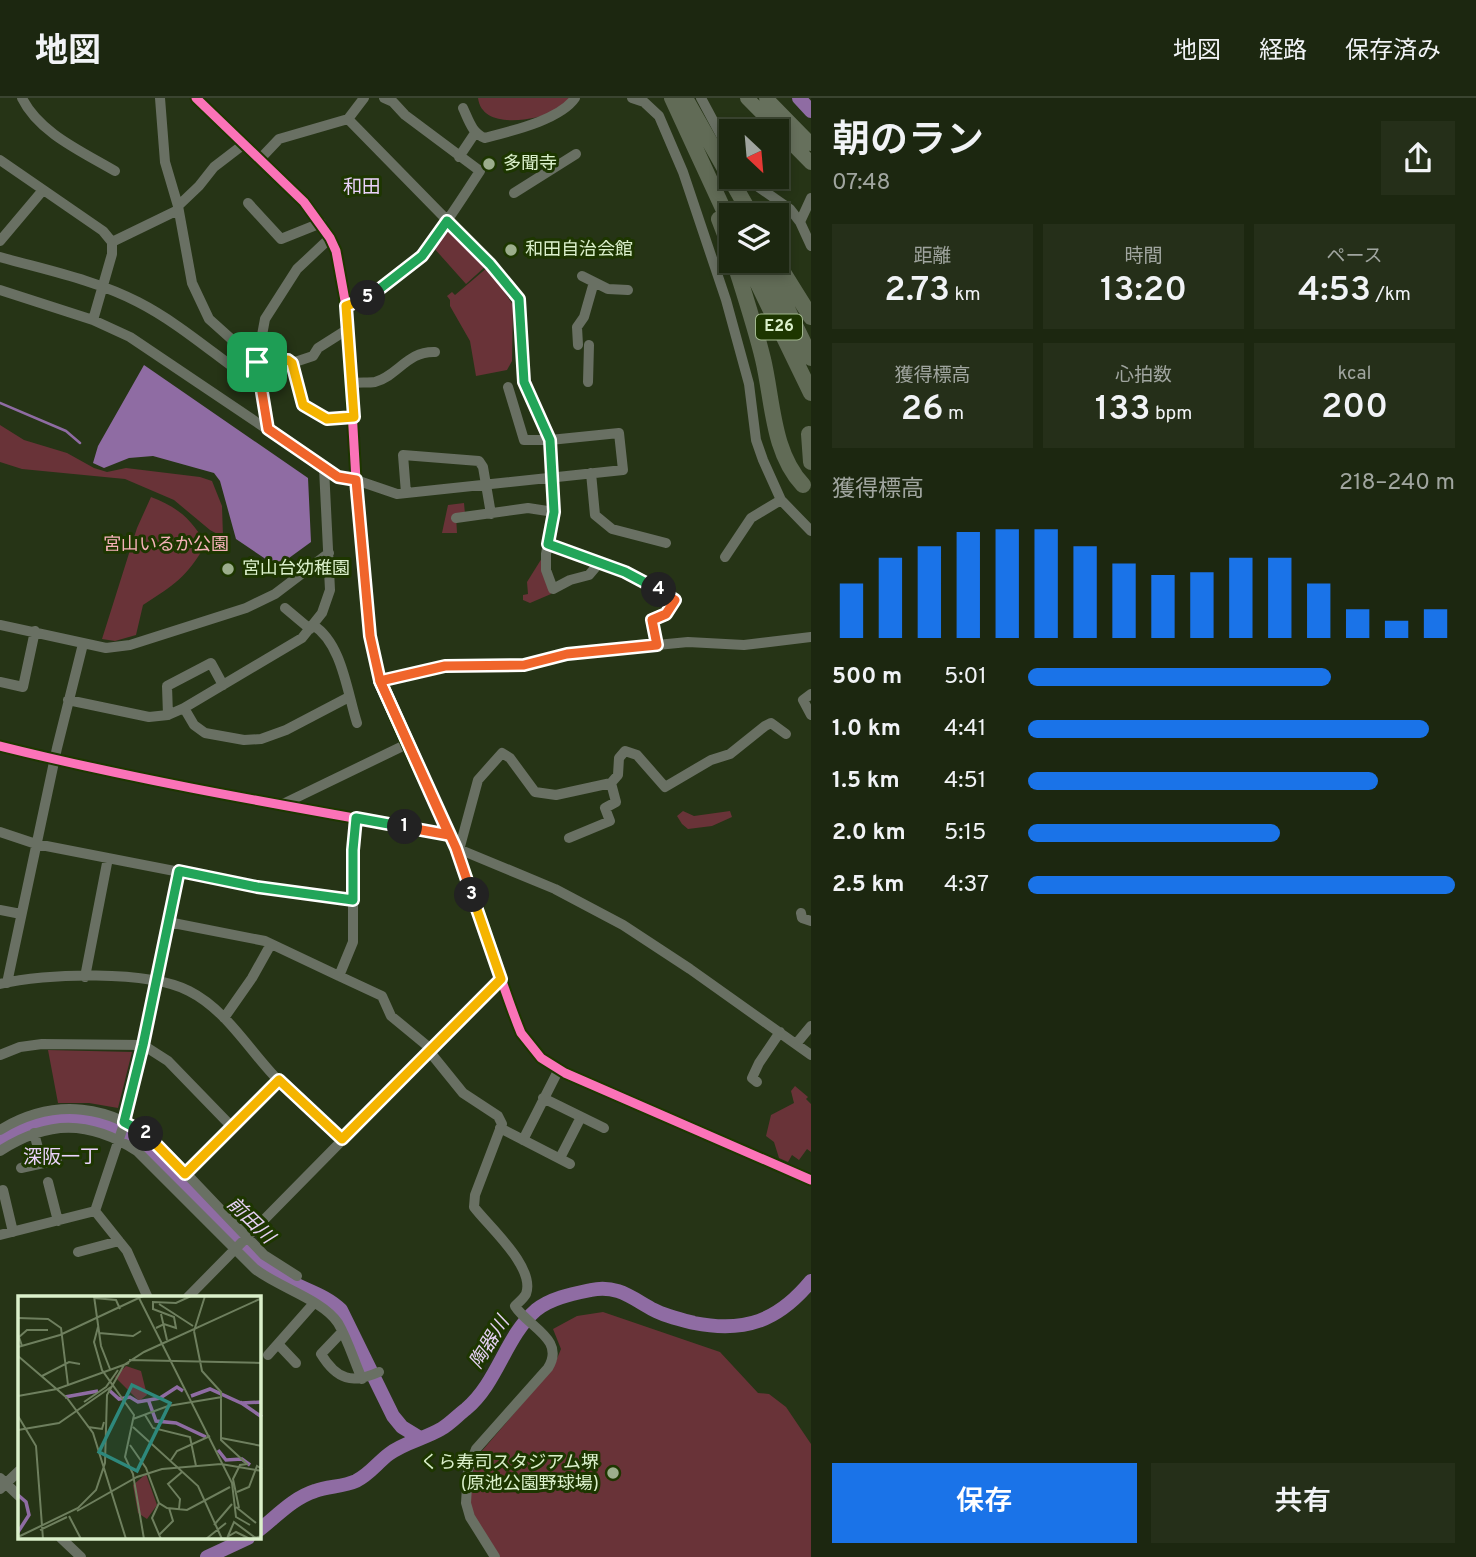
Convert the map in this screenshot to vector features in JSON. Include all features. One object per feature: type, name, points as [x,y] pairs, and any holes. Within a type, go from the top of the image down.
[{"type":"highway","points":[[679,98],[720,203]]},
{"type":"highway","points":[[679,98],[736,203]]},
{"type":"highway","points":[[679,98],[744,203]]},
{"type":"highway","points":[[709,181],[719,219]]},
{"type":"highway","points":[[738,273],[755,329],[779,443],[794,476],[803,485]]},
{"type":"highway","name":"E26","points":[[753,273],[811,393]]},
{"type":"highway","name":"E26","points":[[770,273],[811,358]]},
{"type":"highway","points":[[784,273],[811,317]]},
{"type":"highway","points":[[809,434],[811,463]]},
{"type":"main road","points":[[766,98],[811,144]]},
{"type":"main road","points":[[750,99],[811,163]]},
{"type":"street","points":[[22,98],[30,114],[54,134],[115,172]]},
{"type":"street","points":[[160,98],[165,162],[178,208],[192,283],[209,319],[257,362],[288,360],[292,363],[303,405],[327,419],[354,417]]},
{"type":"street","points":[[196,98],[304,202],[330,238],[340,264],[348,329],[356,480],[370,636],[380,681],[457,849],[521,1033],[541,1058],[559,1069],[811,1180]]},
{"type":"street","points":[[260,159],[279,139],[348,119],[364,98]]},
{"type":"street","points":[[346,306],[368,298],[422,256],[480,171],[405,116],[393,102],[384,98]]},
{"type":"street","points":[[463,108],[475,133],[485,138],[533,124],[563,110],[575,98]]},
{"type":"street","points":[[632,98],[643,102],[659,116],[683,172],[705,229],[733,324],[749,384],[756,440],[781,500],[811,531]]},
{"type":"street","points":[[701,98],[719,132]]},
{"type":"street","points":[[348,119],[490,264],[519,299],[524,382],[550,440],[554,512],[546,570],[553,589],[570,580],[589,575],[600,562]]},
{"type":"street","points":[[459,157],[475,133]]},
{"type":"street","points":[[112,242],[178,208],[214,167],[244,144]]},
{"type":"street","points":[[514,193],[576,154]]},
{"type":"street","points":[[1,163],[103,231],[112,242],[93,320]]},
{"type":"street","points":[[760,189],[778,200],[800,222],[811,246]]},
{"type":"street","points":[[0,241],[43,190]]},
{"type":"street","points":[[800,222],[811,198]]},
{"type":"street","points":[[248,203],[281,239],[320,223]]},
{"type":"street","points":[[268,429],[257,362],[265,319],[297,269],[330,238]]},
{"type":"street","points":[[0,257],[102,287],[136,301],[156,312],[263,388]]},
{"type":"street","points":[[582,276],[608,289],[628,290]]},
{"type":"street","points":[[588,382],[584,345],[578,327],[584,317],[594,282]]},
{"type":"street","points":[[0,290],[93,320],[150,348],[338,477],[356,480],[397,494],[406,494],[623,470],[619,433],[524,440],[508,387]]},
{"type":"street","points":[[292,363],[313,356],[318,348],[348,329]]},
{"type":"street","points":[[352,383],[375,382],[415,355],[424,351],[435,352]]},
{"type":"street","points":[[406,494],[402,455],[479,461],[483,467],[491,514]]},
{"type":"street","points":[[68,700],[149,717],[167,715],[184,708],[302,638],[326,606],[330,590],[324,468]]},
{"type":"street","points":[[591,473],[595,515],[612,529],[666,543]]},
{"type":"street","points":[[725,557],[751,519],[781,500]]},
{"type":"street","points":[[456,518],[528,508],[554,512]]},
{"type":"street","points":[[548,544],[600,562],[649,584],[675,600],[666,614],[652,620],[657,645]]},
{"type":"street","points":[[0,625],[83,644],[114,648],[130,645],[246,608],[275,594],[329,553]]},
{"type":"street","points":[[285,608],[312,627],[323,631],[336,651],[357,723]]},
{"type":"street","points":[[0,682],[23,687],[35,631]]},
{"type":"street","points":[[380,681],[445,666],[524,665],[567,654],[657,645],[688,642],[744,645],[811,637]]},
{"type":"street","points":[[83,644],[54,759],[22,914],[4,984],[46,977],[156,979],[191,991],[224,1018],[279,1080],[342,1139]]},
{"type":"street","points":[[167,715],[167,686],[211,663],[223,685]]},
{"type":"street","points":[[811,694],[803,700],[811,715]]},
{"type":"street","points":[[184,708],[194,725],[205,733],[244,740],[261,739],[286,730],[348,697]]},
{"type":"street","points":[[457,849],[478,779],[502,753],[510,758],[536,792],[556,795],[611,783],[618,775],[619,758],[625,751],[637,755],[665,787],[711,760],[730,754],[771,723],[786,734]]},
{"type":"street","points":[[282,804],[407,744]]},
{"type":"street","points":[[0,746],[54,759],[449,835]]},
{"type":"street","points":[[569,838],[610,821],[605,808],[616,802],[611,783]]},
{"type":"street","points":[[338,976],[353,942],[353,850],[356,818]]},
{"type":"street","points":[[0,832],[36,844],[257,887],[353,900]]},
{"type":"street","points":[[457,849],[555,889],[623,925],[811,1055]]},
{"type":"street","points":[[85,977],[108,858]]},
{"type":"street","points":[[95,1211],[120,1140],[143,1045],[179,871]]},
{"type":"street","points":[[0,910],[22,914]]},
{"type":"street","points":[[801,913],[802,918],[811,921]]},
{"type":"street","points":[[168,922],[271,944],[382,996],[390,1016],[430,1050],[463,1093],[498,1116],[502,1124],[475,1195],[474,1207],[501,1236],[517,1260],[527,1282],[525,1294],[515,1306],[520,1314],[549,1339],[553,1349],[551,1363],[476,1450],[468,1470],[465,1486],[468,1510],[495,1557]]},
{"type":"street","points":[[224,1018],[252,978],[271,944]]},
{"type":"street","points":[[189,1296],[501,979]]},
{"type":"street","points":[[796,1044],[811,1027]]},
{"type":"street","points":[[757,1082],[752,1079],[759,1063],[780,1032]]},
{"type":"street","points":[[0,1055],[42,1044],[143,1045],[168,1061],[232,1127]]},
{"type":"street","points":[[523,1140],[559,1069]]},
{"type":"street","points":[[185,1174],[279,1080]]},
{"type":"street","points":[[543,1098],[604,1128]]},
{"type":"street","points":[[0,1130],[18,1119],[39,1112],[62,1109],[101,1113],[124,1122],[147,1135],[264,1255],[297,1276]]},
{"type":"street","points":[[500,1128],[565,1161],[581,1117]]},
{"type":"street","points":[[0,1151],[34,1133],[53,1129],[78,1127],[120,1140],[137,1151],[255,1269],[278,1285],[314,1303],[337,1322],[362,1379]]},
{"type":"street","points":[[34,1133],[42,1163]]},
{"type":"street","points":[[21,1168],[57,1160]]},
{"type":"street","points":[[48,1182],[58,1221]]},
{"type":"street","points":[[0,1191],[3,1190],[13,1232]]},
{"type":"street","points":[[0,1236],[95,1211]]},
{"type":"street","points":[[95,1211],[127,1251],[147,1296]]},
{"type":"street","points":[[78,1252],[119,1241]]},
{"type":"street","points":[[278,1285],[286,1270]]},
{"type":"street","points":[[268,1355],[314,1303]]},
{"type":"street","points":[[341,1332],[321,1354],[334,1371],[349,1379],[362,1379],[379,1372]]},
{"type":"street","points":[[278,1344],[296,1363]]},
{"type":"street","points":[[18,1472],[2,1484],[18,1495]]},
{"type":"street","points":[[63,1540],[81,1557]]},
{"type":"green space","points":[[478,98],[574,98],[546,115],[510,120],[489,115]]},
{"type":"green space","points":[[450,229],[486,266],[466,284],[433,247],[445,230]]},
{"type":"green space","points":[[488,267],[513,305],[512,361],[507,370],[476,376],[470,341],[447,296],[452,292],[455,295]]},
{"type":"green space","points":[[0,425],[24,440],[67,453],[107,472],[126,468],[200,477],[212,481],[222,506],[223,537],[210,530],[174,500],[125,479],[22,469],[0,462]]},
{"type":"green space","name":"宮山いるか公園","points":[[151,497],[183,515],[206,544],[179,579],[143,605],[136,635],[115,641],[102,639],[137,528]]},
{"type":"green space","points":[[464,503],[465,514],[456,515],[457,533],[442,533],[448,505]]},
{"type":"green space","points":[[542,558],[542,570],[551,594],[530,603],[523,600],[523,595],[528,594],[527,582]]},
{"type":"green space","points":[[683,811],[694,816],[730,811],[732,817],[712,826],[688,829],[677,816]]},
{"type":"green space","points":[[48,1050],[132,1052],[118,1108],[89,1103],[58,1103]]},
{"type":"green space","points":[[795,1086],[808,1097],[806,1099],[811,1104],[811,1152],[807,1149],[799,1160],[792,1155],[788,1162],[779,1158],[774,1142],[766,1136],[771,1115],[794,1103],[791,1091]]},
{"type":"green space","points":[[603,1312],[720,1352],[758,1393],[769,1394],[786,1407],[811,1444],[811,1557],[500,1557],[471,1508],[470,1487],[478,1458],[553,1368],[561,1349],[553,1329],[577,1316]]},
{"type":"shaded area","points":[[144,365],[308,478],[311,542],[278,566],[236,539],[220,481],[214,473],[153,456],[129,458],[104,468],[93,463],[98,446]]},
{"type":"waterway","points":[[799,98],[811,111]]},
{"type":"waterway","points":[[0,403],[66,431],[80,443]]},
{"type":"waterway","name":"前田川","points":[[0,1141],[36,1125],[74,1120],[111,1128],[145,1147],[272,1270],[325,1298],[341,1310],[393,1416],[402,1427],[420,1438]]},
{"type":"waterway","name":"陶器川","points":[[261,1528],[307,1494],[356,1481],[395,1450],[448,1425],[486,1386],[525,1321],[548,1302],[584,1292],[609,1289],[674,1318],[712,1326],[745,1325],[773,1315],[799,1295],[811,1281]]},
{"type":"waterway","name":"陶器川","points":[[207,1557],[244,1540]]},
{"type":"cycle path","points":[[196,98],[304,202],[336,251],[346,306],[356,480],[370,636],[376,664],[406,744],[464,870],[521,1033],[541,1058],[565,1073],[811,1180]]},
{"type":"cycle path","points":[[0,746],[168,783],[449,835]]},
{"type":"place","name":"多聞寺","points":[[489,164]]},
{"type":"place","name":"和田自治会館","points":[[511,250]]},
{"type":"place","name":"宮山台幼稚園","points":[[228,569]]},
{"type":"place","name":"くら寿司スタジアム堺 (原池公園野球場)","points":[[613,1473]]},
{"type":"district","name":"和田","points":[[362,188]]},
{"type":"district","name":"深阪一丁","points":[[61,1158]]},
{"type":"route","points":[[257,362],[268,429],[338,477],[356,480],[374,660],[380,681],[407,744],[449,835],[356,818],[353,900],[257,887],[179,871],[124,1122],[159,1145],[185,1174],[279,1080],[342,1139],[501,979],[456,848],[380,681],[445,666],[524,665],[567,654],[657,645],[652,620],[666,614],[675,600],[625,572],[548,544],[554,512],[550,440],[524,382],[519,299],[490,264],[447,221],[422,256],[408,268],[368,298],[346,306],[354,417],[327,419],[303,405],[295,368],[288,360],[257,362]]}]
